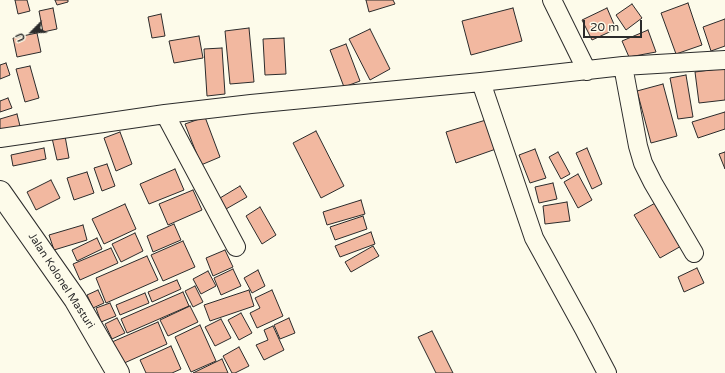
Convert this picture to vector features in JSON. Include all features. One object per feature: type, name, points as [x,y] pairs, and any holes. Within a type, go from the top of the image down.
[{"type":"main road","name":"Jalan Kolonel Masturi","points":[[0,192],[75,299],[118,373]]},
{"type":"street","points":[[552,0],[587,70]]},
{"type":"street","points":[[0,138],[165,114],[251,104],[481,82],[623,66],[725,60]]},
{"type":"street","points":[[623,66],[638,146],[643,163],[694,253]]},
{"type":"street","points":[[481,82],[534,238],[607,373]]},
{"type":"street","points":[[165,114],[236,247]]},
{"type":"building","points":[[15,0],[27,0],[30,11],[18,14]]},
{"type":"building","points":[[55,0],[68,0],[68,2],[57,5]]},
{"type":"building","points":[[366,0],[393,0],[395,4],[369,12]]},
{"type":"building","points":[[688,3],[702,45],[676,54],[661,13]]},
{"type":"building","points":[[632,4],[642,18],[626,30],[616,15]]},
{"type":"building","points":[[53,8],[57,29],[43,32],[39,11]]},
{"type":"building","points":[[513,8],[522,41],[471,55],[462,21]]},
{"type":"building","points":[[607,8],[616,29],[592,40],[582,20]]},
{"type":"building","points":[[161,14],[165,36],[152,38],[148,17]]},
{"type":"building","points":[[725,19],[725,46],[711,51],[703,27]]},
{"type":"building","points":[[249,28],[254,82],[230,84],[225,31]]},
{"type":"building","points":[[370,29],[390,69],[370,80],[349,39]]},
{"type":"building","points":[[648,30],[656,52],[629,57],[622,41]]},
{"type":"building","points":[[37,33],[41,52],[17,57],[13,38]]},
{"type":"building","points":[[199,36],[203,58],[174,63],[169,41]]},
{"type":"building","points":[[284,38],[286,74],[265,75],[263,39]]},
{"type":"building","points":[[346,44],[360,81],[344,87],[330,50]]},
{"type":"building","points":[[222,48],[225,94],[207,96],[204,49]]},
{"type":"building","points":[[6,63],[10,75],[0,79],[0,65]]},
{"type":"building","points":[[30,66],[39,98],[25,102],[16,69]]},
{"type":"building","points":[[725,68],[725,100],[699,103],[695,72]]},
{"type":"building","points":[[686,75],[693,117],[678,119],[670,78]]},
{"type":"building","points":[[663,84],[677,136],[651,143],[637,91]]},
{"type":"building","points":[[8,98],[12,108],[0,112],[0,101]]},
{"type":"building","points":[[725,112],[725,129],[698,138],[692,122]]},
{"type":"building","points":[[17,114],[21,130],[0,135],[0,119]]},
{"type":"building","points":[[205,117],[220,157],[201,165],[185,124]]},
{"type":"building","points":[[486,120],[496,149],[456,163],[446,132]]},
{"type":"building","points":[[316,131],[344,186],[321,198],[293,143]]},
{"type":"building","points":[[120,132],[132,164],[116,171],[104,138]]},
{"type":"building","points":[[65,136],[69,158],[57,160],[52,138]]},
{"type":"building","points":[[44,148],[46,159],[13,166],[11,155]]},
{"type":"building","points":[[587,148],[602,184],[592,189],[576,153]]},
{"type":"building","points":[[535,149],[546,178],[530,183],[519,155]]},
{"type":"building","points":[[558,152],[570,174],[561,179],[549,157]]},
{"type":"building","points":[[725,152],[725,169],[719,154]]},
{"type":"building","points":[[107,164],[115,186],[102,191],[94,168]]},
{"type":"building","points":[[175,169],[184,190],[149,204],[140,184]]},
{"type":"building","points":[[87,172],[94,193],[74,200],[67,178]]},
{"type":"building","points":[[578,174],[592,200],[578,208],[564,182]]},
{"type":"building","points":[[51,180],[60,198],[36,210],[27,192]]},
{"type":"building","points":[[553,183],[557,199],[539,203],[535,187]]},
{"type":"building","points":[[240,186],[247,197],[226,209],[220,198]]},
{"type":"building","points":[[193,190],[202,210],[168,225],[159,204]]},
{"type":"building","points":[[361,200],[365,214],[327,225],[323,212]]},
{"type":"building","points":[[567,202],[570,221],[545,224],[543,206]]},
{"type":"building","points":[[657,202],[683,245],[660,258],[634,215]]},
{"type":"building","points":[[125,204],[136,229],[104,244],[92,219]]},
{"type":"building","points":[[260,207],[276,235],[262,244],[246,216]]},
{"type":"building","points":[[363,216],[367,229],[335,240],[330,227]]},
{"type":"building","points":[[174,224],[181,240],[153,252],[147,236]]},
{"type":"building","points":[[83,225],[87,240],[54,250],[49,235]]},
{"type":"building","points":[[371,232],[375,244],[340,257],[335,246]]},
{"type":"building","points":[[135,233],[143,251],[121,262],[112,244]]},
{"type":"building","points":[[97,238],[102,249],[77,261],[72,250]]},
{"type":"building","points":[[183,241],[195,267],[163,281],[151,255]]},
{"type":"building","points":[[373,246],[379,256],[351,272],[345,262]]},
{"type":"building","points":[[111,248],[118,263],[80,280],[73,264]]},
{"type":"building","points":[[225,250],[233,267],[213,276],[206,258]]},
{"type":"building","points":[[147,256],[158,280],[106,303],[96,278]]},
{"type":"building","points":[[697,268],[704,283],[684,292],[678,277]]},
{"type":"building","points":[[233,269],[241,286],[221,295],[214,278]]},
{"type":"building","points":[[258,270],[265,286],[252,293],[244,278]]},
{"type":"building","points":[[208,271],[216,286],[201,294],[193,279]]},
{"type":"building","points":[[177,280],[181,289],[152,302],[148,292]]},
{"type":"building","points":[[195,286],[203,302],[193,307],[185,291]]},
{"type":"building","points":[[98,290],[104,303],[93,308],[87,295]]},
{"type":"building","points":[[249,290],[254,306],[210,321],[204,305]]},
{"type":"building","points":[[272,290],[283,316],[257,328],[250,313],[260,308],[255,298]]},
{"type":"building","points":[[183,292],[189,306],[127,333],[121,319]]},
{"type":"building","points":[[145,293],[149,303],[120,315],[116,305]]},
{"type":"building","points":[[110,303],[116,316],[101,322],[96,308]]},
{"type":"building","points":[[190,306],[198,322],[168,336],[160,320]]},
{"type":"building","points":[[241,313],[252,333],[239,340],[228,320]]},
{"type":"building","points":[[117,318],[125,333],[112,339],[105,324]]},
{"type":"building","points":[[289,318],[295,333],[280,339],[274,325]]},
{"type":"building","points":[[221,319],[231,338],[215,346],[205,327]]},
{"type":"building","points":[[158,322],[167,344],[122,364],[112,342]]},
{"type":"building","points":[[200,325],[216,361],[191,372],[175,337]]},
{"type":"building","points":[[273,326],[284,350],[264,360],[256,345],[268,340],[264,330]]},
{"type":"building","points":[[432,331],[453,373],[436,373],[418,337]]},
{"type":"building","points":[[171,346],[181,369],[172,373],[146,373],[140,360]]},
{"type":"building","points":[[239,347],[249,366],[232,373],[223,356]]},
{"type":"building","points":[[222,359],[228,373],[193,373]]}]
